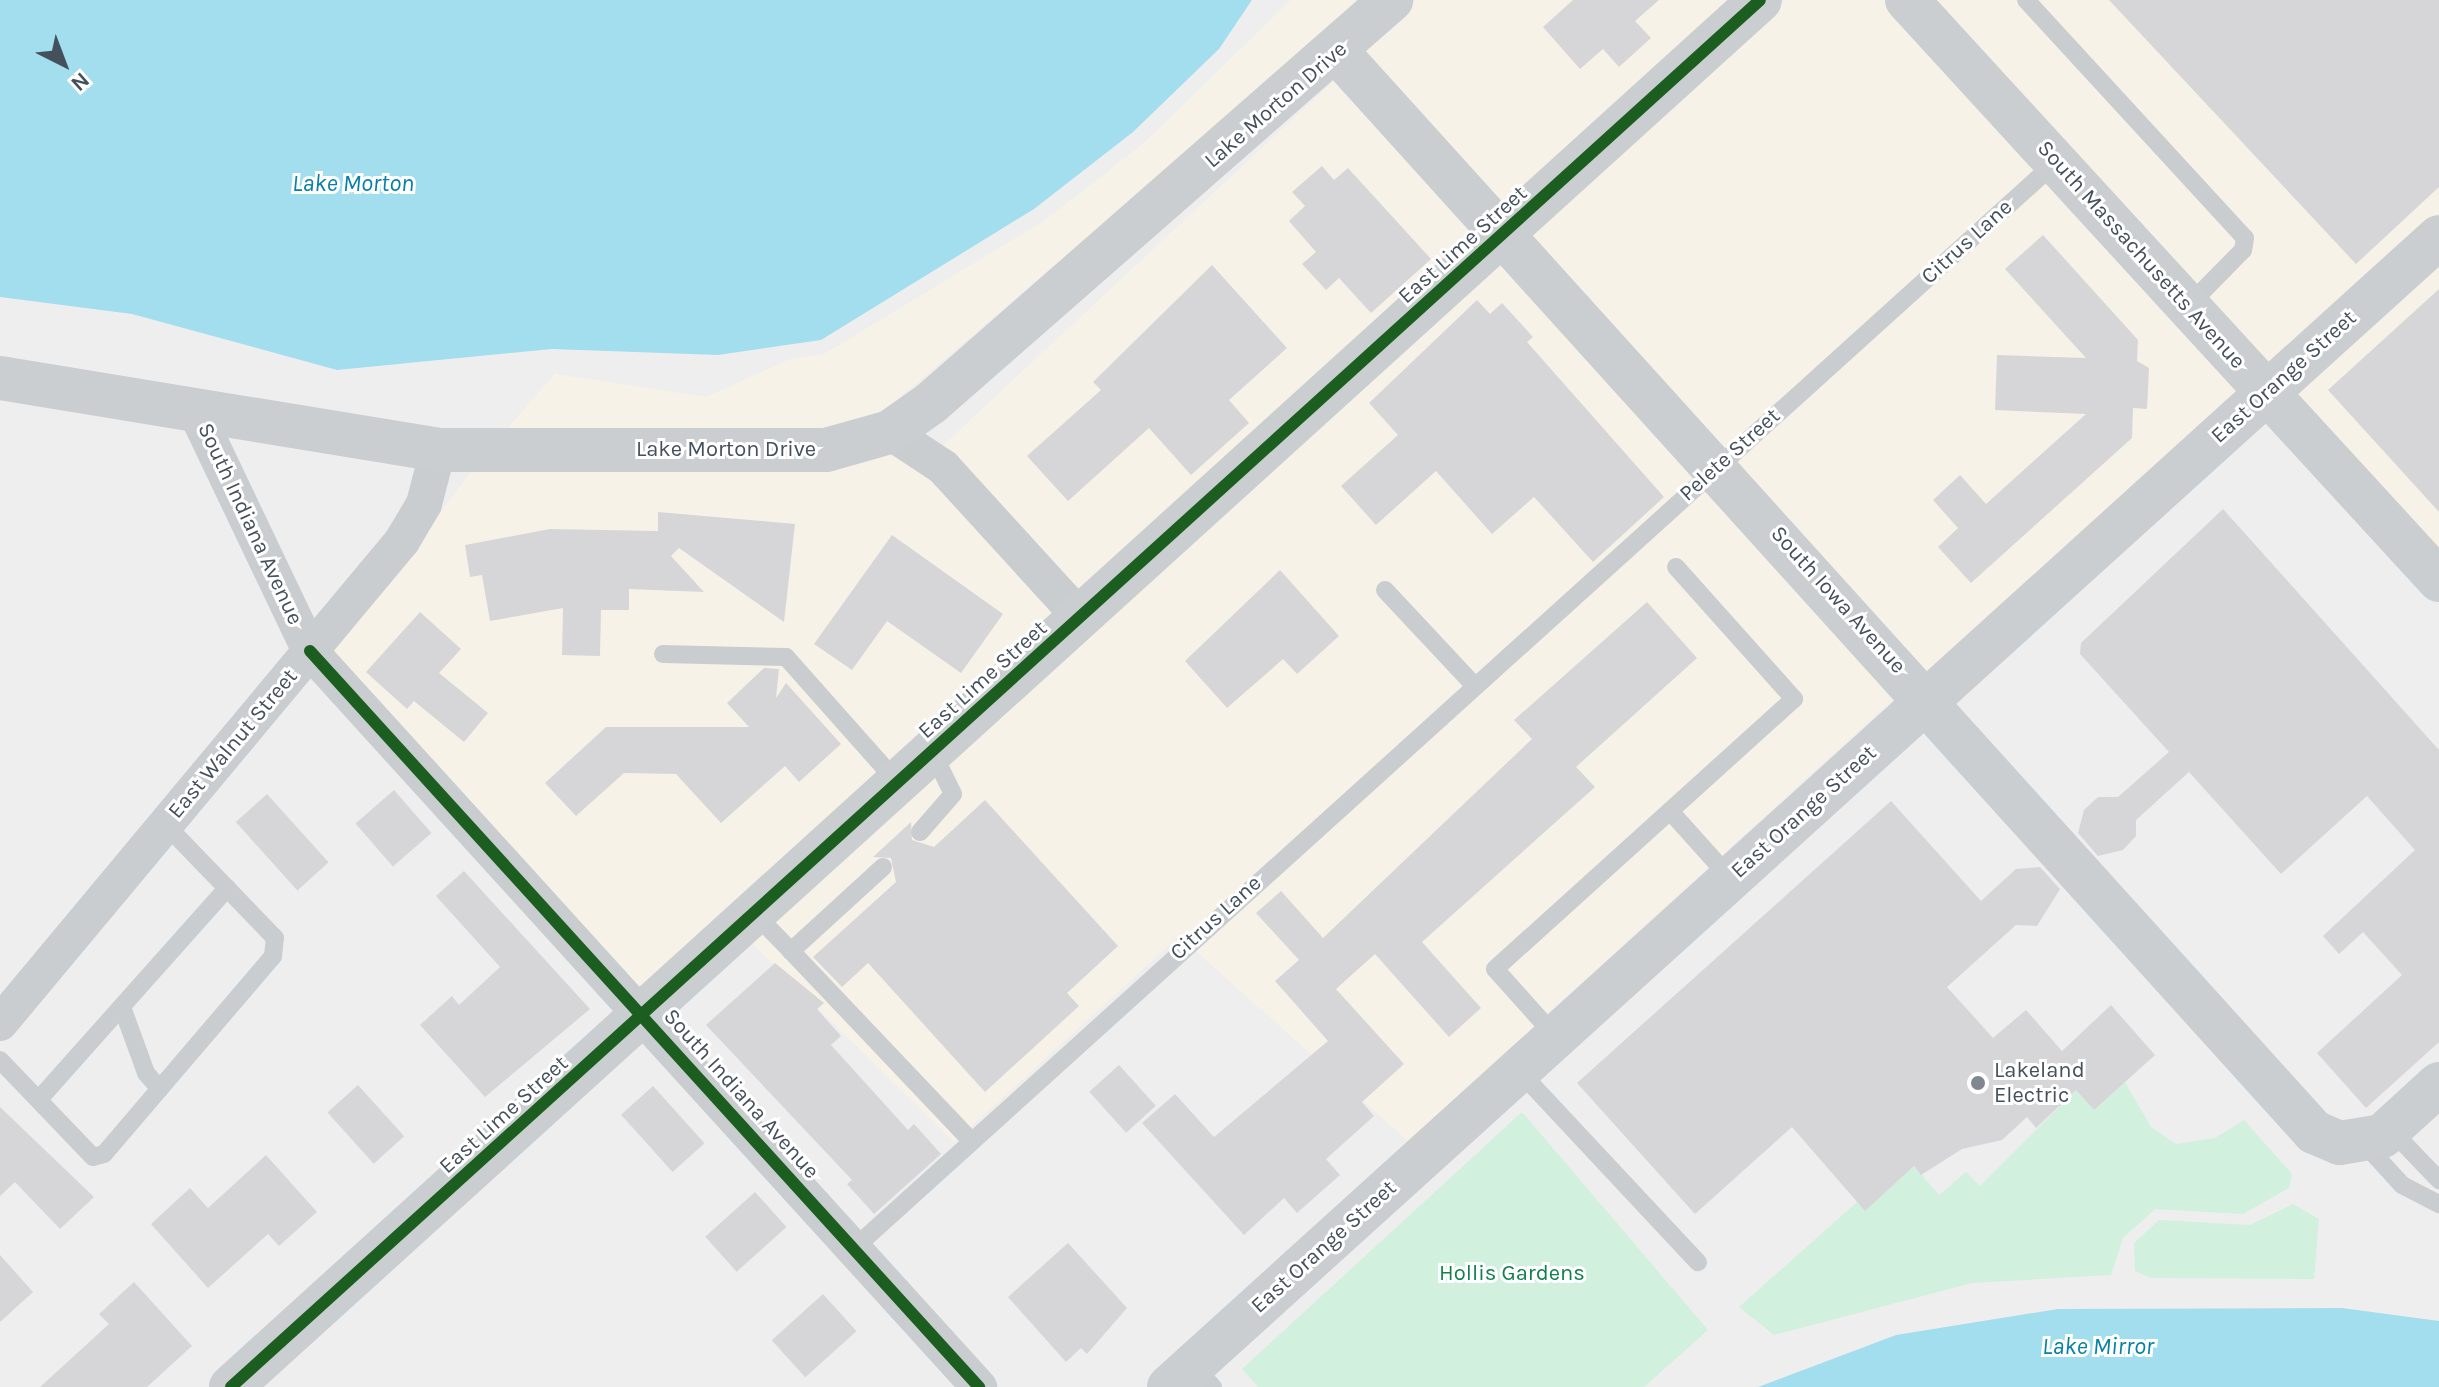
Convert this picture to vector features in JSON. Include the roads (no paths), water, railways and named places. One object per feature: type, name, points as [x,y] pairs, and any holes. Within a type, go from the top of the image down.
[{"type":"street","name":"Lake Morton Drive","points":[[0,378],[438,450],[826,450],[890,432],[1338,53],[1391,0]]},
{"type":"street","name":"East Lime Street","points":[[231,1387],[756,915],[1760,0]]},
{"type":"street","name":"South Massachusetts Avenue","points":[[1907,0],[2439,580]]},
{"type":"street","name":"South Iowa Avenue","points":[[1338,53],[1718,466],[2314,1132],[2363,1137]]},
{"type":"street","name":"East Orange Street","points":[[1191,1380],[1556,1037],[2439,237]]},
{"type":"street","name":"South Indiana Avenue","points":[[195,410],[310,651],[979,1387]]},
{"type":"street","points":[[890,432],[943,467],[1081,618]]},
{"type":"street","name":"East Walnut Street","points":[[0,1023],[402,541],[424,504],[438,450]]},
{"type":"street","points":[[2363,1137],[2439,1084]]},
{"type":"lane","points":[[2026,0],[2245,238],[2243,250],[2188,306]]},
{"type":"lane","name":"Citrus Lane","points":[[1877,322],[2056,162]]},
{"type":"lane","name":"Pelete Street","points":[[1582,588],[1877,322]]},
{"type":"lane","points":[[1556,1037],[1495,969],[1794,699],[1676,567]]},
{"type":"lane","name":"Citrus Lane","points":[[852,1250],[1582,588]]},
{"type":"lane","points":[[1385,590],[1474,685]]},
{"type":"lane","points":[[663,654],[786,657],[899,785]]},
{"type":"lane","points":[[920,832],[953,794],[933,753]]},
{"type":"lane","points":[[1670,811],[1731,879]]},
{"type":"lane","points":[[0,1060],[41,1097],[93,1157],[104,1154],[273,956],[275,938],[166,825]]},
{"type":"lane","points":[[791,951],[883,867]]},
{"type":"lane","points":[[41,1097],[227,888]]},
{"type":"lane","points":[[756,915],[971,1141]]},
{"type":"lane","points":[[122,1007],[146,1073],[160,1089]]},
{"type":"lane","points":[[1519,1071],[1698,1262]]},
{"type":"lane","points":[[2363,1137],[2439,1180]]},
{"type":"lane","points":[[2363,1137],[2402,1185],[2439,1204]]},
{"type":"water","name":"Lake Morton","points":[[0,0],[1252,0],[1219,49],[1133,132],[1034,209],[821,340],[718,355],[552,349],[337,370],[132,314],[0,297]]},
{"type":"water","name":"Lake Mirror","points":[[2342,1308],[2439,1321],[2439,1387],[1758,1387],[1896,1335],[2058,1309]]},
{"type":"place","name":"Lakeland Electric","points":[[1978,1083]]},
{"type":"park label","name":"Hollis Gardens","points":[[1512,1274]]}]
